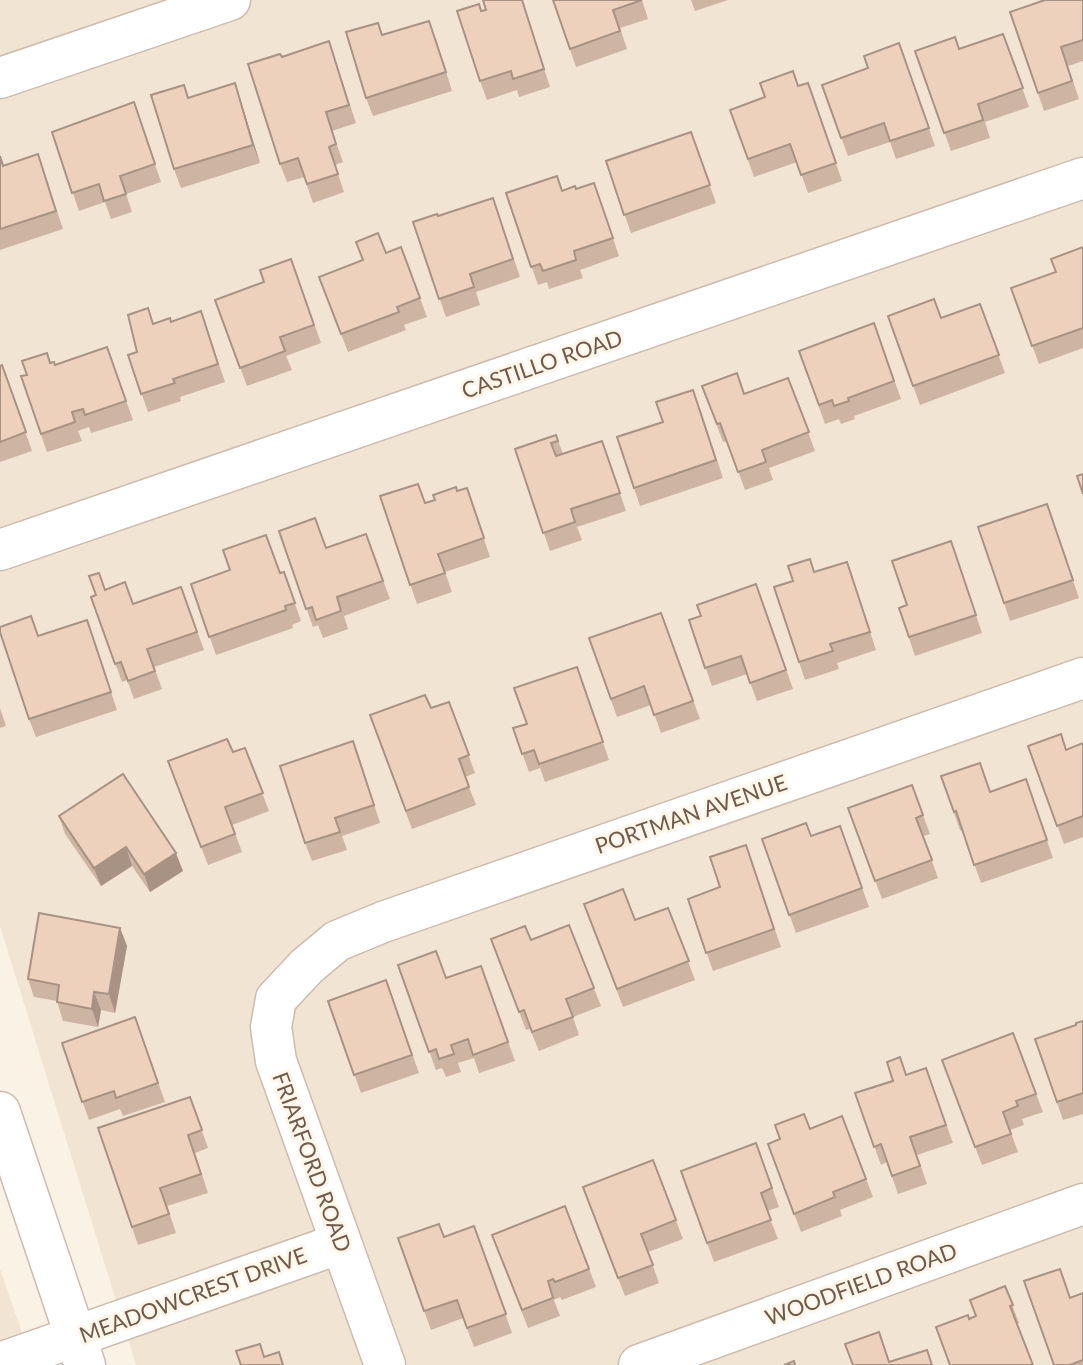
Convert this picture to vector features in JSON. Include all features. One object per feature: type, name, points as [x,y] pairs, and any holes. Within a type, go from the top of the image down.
[{"type":"street","points":[[0,78],[230,0]]},
{"type":"street","name":"CASTILLO ROAD","points":[[0,550],[1083,178]]},
{"type":"street","name":"PORTMAN AVENUE","points":[[307,966],[337,941],[383,922],[1083,678]]},
{"type":"street","name":"FRIARFORD ROAD","points":[[307,966],[276,999],[271,1027],[276,1061],[385,1365]]},
{"type":"street","points":[[0,1112],[81,1351]]},
{"type":"street","name":"WOODFIELD ROAD","points":[[639,1365],[1083,1204]]},
{"type":"street","name":"MEADOWCREST DRIVE","points":[[0,1363],[81,1351],[341,1243]]},
{"type":"shaded area","points":[[0,0],[1083,0],[1083,1365],[136,1365],[0,926]]},
{"type":"shaded area","points":[[0,1269],[33,1365],[0,1365]]},
{"type":"building","points":[[483,0],[522,0],[544,69],[513,79],[511,71],[480,81],[457,11],[479,4],[481,11],[486,10]]},
{"type":"building","points":[[553,0],[642,0],[613,10],[620,31],[570,49]]},
{"type":"building","points":[[1045,0],[1083,0],[1083,40],[1061,47],[1072,81],[1038,93],[1010,12]]},
{"type":"building","points":[[429,21],[446,72],[366,98],[346,32],[378,23],[382,35]]},
{"type":"building","points":[[1003,34],[1023,88],[978,104],[983,120],[944,133],[915,51],[955,37],[959,49]]},
{"type":"building","points":[[329,41],[349,105],[326,112],[336,144],[329,147],[338,174],[307,184],[298,158],[280,164],[248,64],[280,54],[282,57]]},
{"type":"building","points":[[899,43],[929,128],[890,141],[884,123],[841,138],[822,85],[868,68],[864,56]]},
{"type":"building","points":[[793,71],[798,86],[808,83],[836,163],[801,175],[790,144],[748,159],[730,110],[765,97],[760,83]]},
{"type":"building","points":[[235,83],[253,145],[174,169],[151,95],[184,85],[188,98]]},
{"type":"building","points":[[134,102],[155,164],[120,176],[126,194],[104,201],[99,184],[72,193],[52,132]]},
{"type":"building","points":[[691,132],[710,185],[624,215],[606,161]]},
{"type":"building","points":[[38,154],[56,211],[0,229],[0,156],[3,166]]},
{"type":"building","points":[[557,176],[562,191],[594,183],[613,238],[574,251],[576,260],[543,271],[540,264],[531,267],[506,193]]},
{"type":"building","points":[[493,198],[513,259],[470,274],[474,287],[439,299],[413,222]]},
{"type":"building","points":[[378,233],[386,253],[401,247],[420,298],[397,307],[399,312],[341,334],[319,277],[363,260],[356,242]]},
{"type":"building","points":[[1083,247],[1083,328],[1032,346],[1011,288],[1056,272],[1051,259]]},
{"type":"building","points":[[291,259],[314,325],[280,337],[285,351],[240,368],[215,300],[264,282],[260,270]]},
{"type":"building","points":[[934,299],[941,318],[980,304],[999,355],[913,386],[888,316]]},
{"type":"building","points":[[148,308],[153,324],[170,318],[171,322],[201,311],[218,364],[141,394],[128,355],[137,352],[128,315]]},
{"type":"building","points":[[874,323],[894,381],[834,406],[832,400],[819,405],[799,351]]},
{"type":"building","points":[[107,347],[126,401],[85,415],[83,409],[72,412],[75,422],[41,434],[21,376],[27,375],[22,361],[47,353],[50,363],[54,362],[55,365]]},
{"type":"building","points":[[0,366],[26,432],[0,442]]},
{"type":"building","points":[[737,373],[744,394],[788,378],[809,432],[762,450],[766,462],[738,472],[702,386]]},
{"type":"building","points":[[693,390],[716,460],[634,488],[617,437],[663,422],[656,402]]},
{"type":"building","points":[[556,435],[558,441],[551,443],[556,456],[602,441],[620,493],[571,509],[575,522],[543,533],[515,449]]},
{"type":"building","points":[[1083,474],[1083,494],[1077,476]]},
{"type":"building","points":[[418,484],[425,503],[435,500],[433,495],[456,487],[457,491],[467,488],[484,538],[438,554],[445,573],[410,585],[380,496]]},
{"type":"building","points":[[1047,504],[1073,580],[1004,603],[978,527]]},
{"type":"building","points":[[315,518],[326,548],[366,534],[383,581],[337,597],[341,611],[316,620],[312,607],[306,609],[279,531]]},
{"type":"building","points":[[266,535],[295,603],[285,606],[286,610],[209,637],[191,584],[230,570],[223,550]]},
{"type":"building","points":[[951,541],[976,615],[909,637],[899,608],[907,605],[892,561]]},
{"type":"building","points":[[810,559],[814,572],[847,562],[870,632],[830,644],[833,651],[799,662],[774,587],[793,581],[788,566]]},
{"type":"building","points":[[99,573],[105,590],[125,582],[133,604],[181,587],[197,632],[147,649],[155,671],[128,681],[121,662],[115,664],[91,597],[96,595],[89,576]]},
{"type":"building","points":[[756,584],[786,670],[750,683],[741,656],[705,668],[689,620],[701,616],[697,605]]},
{"type":"building","points":[[661,613],[693,701],[654,715],[644,686],[611,699],[589,638]]},
{"type":"building","points":[[31,616],[38,636],[87,620],[111,692],[29,719],[0,627]]},
{"type":"building","points":[[577,667],[603,742],[539,764],[534,750],[522,754],[513,728],[527,724],[514,688]]},
{"type":"building","points":[[425,695],[431,708],[449,702],[469,755],[459,759],[469,787],[406,811],[370,715]]},
{"type":"building","points":[[1061,734],[1066,750],[1083,743],[1083,816],[1057,826],[1028,746]]},
{"type":"building","points":[[227,739],[233,752],[245,748],[263,793],[225,807],[235,834],[201,847],[168,761]]},
{"type":"building","points":[[353,741],[374,805],[335,818],[340,832],[305,843],[280,766]]},
{"type":"building","points":[[980,763],[990,792],[1026,779],[1047,840],[974,865],[941,776]]},
{"type":"building","points":[[123,774],[176,853],[144,874],[126,847],[94,868],[59,816]]},
{"type":"building","points":[[912,785],[923,815],[916,818],[932,860],[875,881],[848,808]]},
{"type":"building","points":[[806,823],[811,836],[840,826],[862,888],[789,915],[762,839]]},
{"type":"building","points":[[746,845],[774,929],[706,953],[688,899],[720,887],[710,857]]},
{"type":"building","points":[[623,889],[635,920],[668,908],[689,961],[617,989],[584,904]]},
{"type":"building","points":[[39,913],[120,928],[109,994],[94,992],[92,1009],[57,1002],[59,985],[28,979]]},
{"type":"building","points":[[569,925],[594,988],[566,999],[573,1017],[532,1032],[524,1010],[519,1012],[491,939],[525,926],[531,940]]},
{"type":"building","points":[[436,951],[446,978],[481,966],[508,1042],[473,1055],[468,1039],[451,1045],[454,1054],[439,1059],[436,1049],[429,1052],[398,965]]},
{"type":"building","points":[[386,980],[412,1055],[354,1075],[328,1001]]},
{"type":"building","points":[[135,1017],[158,1083],[116,1098],[114,1091],[82,1102],[62,1043]]},
{"type":"building","points":[[1083,1021],[1083,1093],[1057,1102],[1035,1039]]},
{"type":"building","points":[[1013,1033],[1036,1094],[1016,1101],[1018,1106],[1003,1112],[1011,1134],[975,1147],[942,1060]]},
{"type":"building","points":[[900,1057],[906,1075],[926,1068],[946,1125],[910,1137],[920,1166],[892,1176],[881,1144],[874,1147],[855,1093],[893,1081],[887,1062]]},
{"type":"building","points":[[190,1097],[202,1130],[188,1135],[201,1174],[160,1188],[169,1214],[132,1227],[98,1128]]},
{"type":"building","points":[[804,1114],[810,1129],[842,1116],[866,1179],[833,1192],[835,1197],[794,1214],[768,1144],[780,1139],[775,1125]]},
{"type":"building","points":[[756,1143],[772,1188],[761,1193],[771,1220],[707,1243],[681,1171]]},
{"type":"building","points":[[653,1160],[676,1220],[641,1234],[653,1265],[618,1278],[583,1187]]},
{"type":"building","points":[[565,1206],[589,1269],[555,1282],[553,1279],[548,1281],[553,1298],[522,1310],[492,1235]]},
{"type":"building","points":[[439,1224],[444,1237],[474,1226],[506,1314],[467,1328],[457,1300],[424,1311],[398,1238]]},
{"type":"building","points":[[1060,1269],[1070,1298],[1083,1293],[1083,1360],[1070,1365],[1054,1365],[1024,1281]]},
{"type":"building","points":[[1005,1286],[1033,1365],[950,1365],[936,1327],[968,1315],[969,1319],[976,1316],[970,1300]]},
{"type":"building","points":[[879,1332],[889,1362],[927,1350],[932,1365],[853,1365],[845,1344]]},
{"type":"building","points":[[260,1344],[264,1357],[279,1352],[283,1365],[241,1365],[236,1351]]}]
